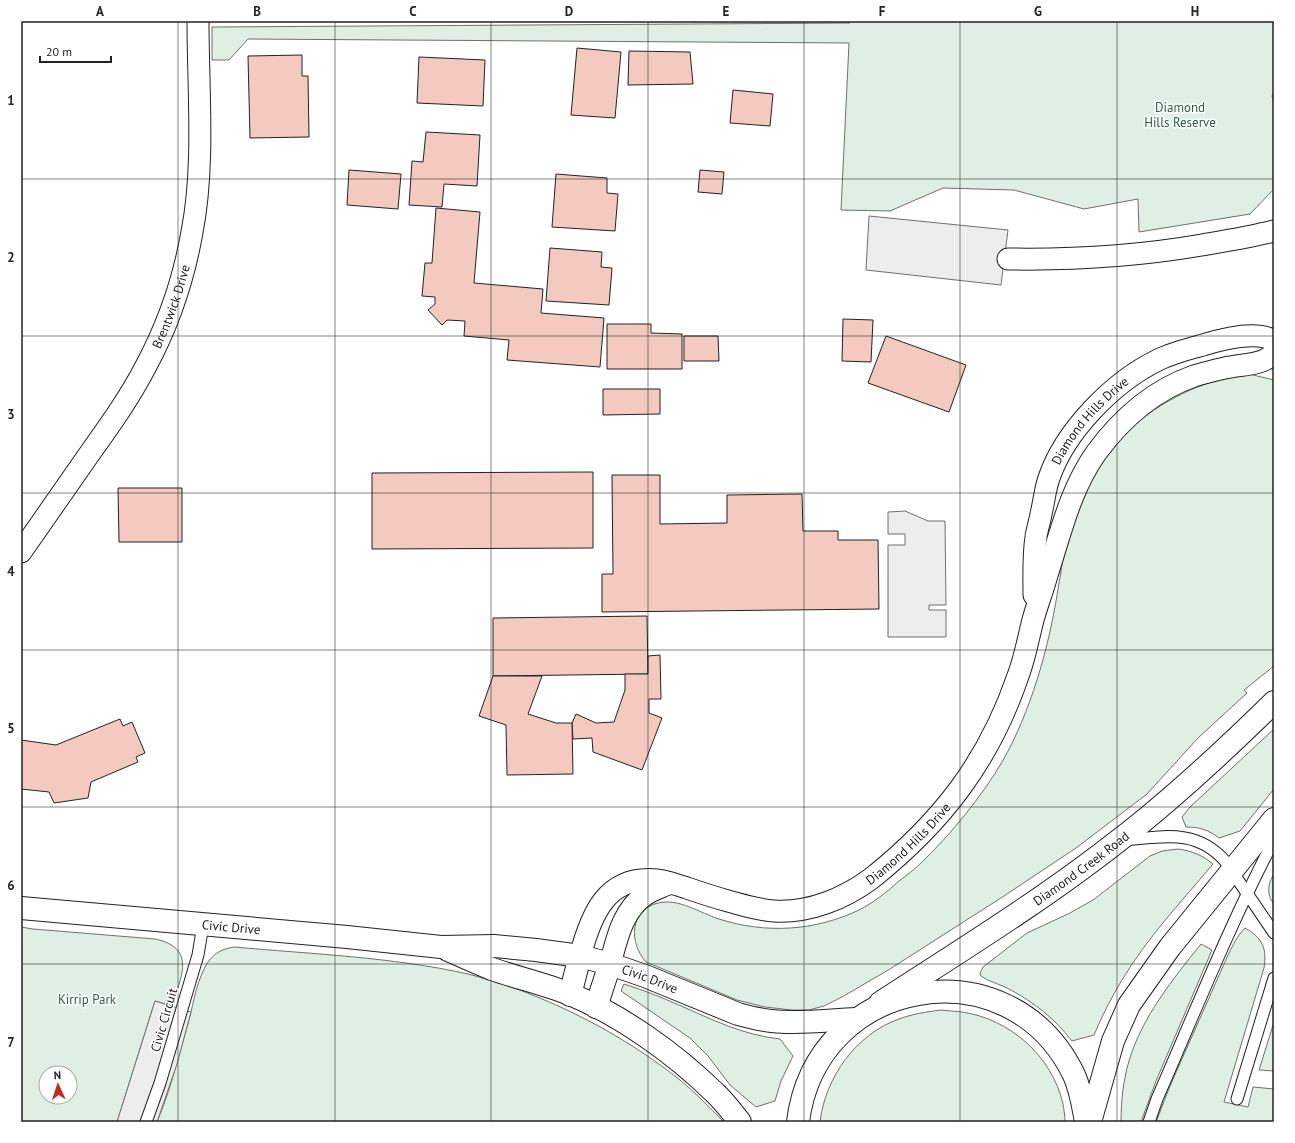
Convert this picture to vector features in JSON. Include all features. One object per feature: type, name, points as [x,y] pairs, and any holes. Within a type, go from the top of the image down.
[{"type":"main road","name":"Diamond Creek Road","points":[[863,1015],[1049,892],[1119,841],[1170,799],[1274,702]]},
{"type":"main road","points":[[1090,1122],[1113,1041],[1129,1005],[1170,948],[1274,819]]},
{"type":"main road","name":"Civic Drive","points":[[21,908],[347,937],[441,947],[494,946],[536,950],[580,956],[610,964],[645,976],[738,1014],[752,1018],[794,1022],[863,1015]]},
{"type":"main road","name":"Civic Drive","points":[[441,947],[492,969],[534,981],[570,995],[596,1007],[636,1030],[660,1046],[692,1071],[716,1094],[740,1122]]},
{"type":"main road","name":"Diamond Hills Drive","points":[[570,995],[580,956]]},
{"type":"main road","points":[[596,1007],[610,964]]},
{"type":"main road","points":[[798,1122],[803,1095],[815,1066],[833,1040],[863,1015],[891,1000],[914,994],[939,991],[963,993],[986,998],[1009,1007],[1029,1020],[1047,1036],[1062,1055],[1074,1076],[1082,1099],[1086,1122]]},
{"type":"street","name":"Brentwick Drive","points":[[21,552],[128,396],[146,366],[160,337],[172,304],[193,232],[197,192],[199,147],[198,21]]},
{"type":"street","points":[[1008,258],[1078,259],[1129,256],[1221,242],[1274,231]]},
{"type":"street","name":"Diamond Hills Drive","points":[[1033,619],[1036,536],[1049,478],[1068,441],[1083,420],[1112,392],[1134,375],[1158,360],[1184,350],[1215,341],[1252,336],[1268,337],[1274,341]]},
{"type":"street","name":"Diamond Hills Drive","points":[[580,956],[590,924],[597,908],[610,893],[630,881],[651,880],[671,883],[745,906],[774,911],[792,911],[807,909],[836,899],[868,881],[909,847],[937,818],[957,794],[991,741],[1009,702],[1021,669],[1033,619],[1071,498],[1096,453],[1118,427],[1140,405],[1166,389],[1193,377],[1226,367],[1258,362],[1270,357],[1274,352]]},
{"type":"street","points":[[610,964],[620,930],[626,916],[638,901],[646,894],[671,883]]},
{"type":"lane","points":[[1119,841],[1174,836],[1190,838],[1211,848],[1232,871],[1246,894],[1274,933]]},
{"type":"lane","points":[[1149,1122],[1157,1099],[1246,894],[1274,840]]},
{"type":"lane","name":"Civic Circuit","points":[[146,1122],[160,1083],[198,955],[203,925]]},
{"type":"lane","points":[[1237,1099],[1274,978]]},
{"type":"green space","name":"Diamond Hills Reserve","points":[[851,21],[1274,21],[1274,91],[1272,96],[1274,105],[1274,189],[1250,214],[1139,232],[1138,199],[1084,209],[1014,190],[943,188],[890,211],[841,210],[849,43],[248,39],[229,60],[212,60],[212,27],[850,23]]},
{"type":"green space","points":[[1249,374],[1274,380],[1274,666],[1244,690],[1247,693],[1198,738],[1147,794],[1076,848],[1004,896],[890,969],[824,1006],[809,1010],[791,1010],[765,1007],[737,1000],[646,962],[640,954],[637,946],[635,928],[637,920],[642,912],[648,907],[658,903],[666,902],[682,904],[719,919],[755,927],[790,928],[808,926],[842,917],[859,910],[875,901],[914,870],[955,827],[976,801],[1002,762],[1017,732],[1041,668],[1055,608],[1065,543],[1069,528],[1095,471],[1124,435],[1143,418],[1165,403],[1188,391],[1211,382],[1228,377]]},
{"type":"green space","points":[[1274,729],[1274,789],[1240,831],[1219,838],[1204,830],[1186,827],[1182,817],[1190,807]]},
{"type":"green space","points":[[1178,849],[1197,854],[1213,864],[1142,949],[1110,1000],[1094,1035],[1072,1041],[1051,1018],[1036,1006],[1009,989],[981,976],[980,973],[983,967],[1027,933],[1070,913],[1093,900],[1150,856],[1162,851]]},
{"type":"green space","points":[[1274,874],[1274,904],[1270,897],[1269,889],[1270,881]]},
{"type":"green space","name":"Kirrip Park","points":[[21,927],[155,939],[168,943],[177,949],[181,957],[183,965],[182,974],[172,1006],[155,1001],[117,1122],[21,1122]]},
{"type":"green space","points":[[1245,928],[1260,940],[1264,950],[1265,961],[1224,1102],[1248,1107],[1253,1087],[1274,1089],[1274,1122],[1156,1122],[1170,1086],[1228,955],[1237,937]]},
{"type":"green space","points":[[1201,944],[1212,950],[1156,1081],[1141,1122],[1121,1122],[1122,1099],[1127,1069],[1142,1029],[1159,999]]},
{"type":"green space","points":[[234,947],[381,960],[439,968],[468,974],[517,989],[582,1017],[642,1052],[686,1085],[724,1122],[157,1122],[174,1071],[196,990],[204,969],[216,953]]},
{"type":"green space","points":[[624,984],[659,996],[728,1026],[753,1034],[780,1039],[793,1056],[781,1081],[775,1101],[756,1107],[730,1085],[708,1056],[690,1038],[621,991]]},
{"type":"green space","points":[[941,1010],[962,1012],[980,1016],[1012,1032],[1026,1043],[1039,1056],[1049,1070],[1063,1104],[1065,1122],[820,1122],[828,1089],[845,1060],[856,1047],[869,1035],[883,1026],[899,1019],[914,1014]]},
{"type":"green space","points":[[1274,1022],[1274,1071],[1259,1070]]},
{"type":"shaded area","points":[[869,216],[1008,230],[1001,285],[866,270]]},
{"type":"shaded area","points":[[905,511],[928,521],[945,521],[946,605],[929,605],[929,610],[946,610],[946,637],[888,637],[888,545],[905,545],[905,534],[888,534],[888,512]]},
{"type":"shaded area","points":[[155,1001],[191,1012],[177,1064],[157,1122],[117,1122]]},
{"type":"building","points":[[577,48],[621,52],[615,118],[571,115]]},
{"type":"building","points":[[629,51],[690,52],[693,84],[628,85]]},
{"type":"building","points":[[302,55],[302,76],[308,76],[309,137],[250,138],[248,56]]},
{"type":"building","points":[[419,57],[485,60],[483,106],[417,103]]},
{"type":"building","points":[[733,90],[773,94],[770,126],[730,123]]},
{"type":"building","points":[[426,132],[480,135],[477,186],[444,184],[442,207],[409,205],[412,161],[423,162]]},
{"type":"building","points":[[349,170],[401,174],[398,209],[347,205]]},
{"type":"building","points":[[700,170],[724,172],[722,194],[698,192]]},
{"type":"building","points":[[556,174],[607,178],[607,193],[618,194],[615,231],[552,227]]},
{"type":"building","points":[[436,208],[480,212],[474,283],[543,289],[541,313],[604,318],[600,367],[507,360],[509,340],[464,336],[465,321],[447,320],[442,325],[428,310],[435,304],[435,297],[422,296],[425,263],[432,263]]},
{"type":"building","points":[[550,248],[602,252],[601,267],[612,268],[609,305],[546,301]]},
{"type":"building","points":[[843,319],[873,320],[871,362],[842,361]]},
{"type":"building","points":[[607,324],[651,324],[651,333],[682,334],[682,369],[607,369]]},
{"type":"building","points":[[684,336],[718,336],[719,361],[684,361]]},
{"type":"building","points":[[886,336],[966,365],[949,412],[868,383]]},
{"type":"building","points":[[603,389],[660,389],[660,414],[603,415]]},
{"type":"building","points":[[593,472],[593,548],[372,549],[372,473]]},
{"type":"building","points":[[612,475],[660,475],[660,524],[727,523],[727,495],[802,494],[803,531],[838,531],[838,540],[878,540],[879,609],[602,612],[602,574],[613,574]]},
{"type":"building","points":[[118,488],[182,488],[182,542],[119,542]]},
{"type":"building","points":[[647,616],[648,674],[493,676],[493,618]]},
{"type":"building","points":[[660,655],[661,699],[649,699],[649,713],[662,718],[642,770],[593,752],[592,738],[573,739],[572,723],[576,714],[596,723],[614,722],[625,690],[625,674],[648,674],[648,656]]},
{"type":"building","points":[[493,676],[542,676],[528,714],[556,723],[572,723],[573,774],[507,775],[506,725],[479,716]]},
{"type":"building","points":[[120,719],[123,726],[132,722],[145,753],[136,757],[138,762],[91,782],[88,798],[54,803],[49,792],[21,789],[21,740],[56,745]]}]
